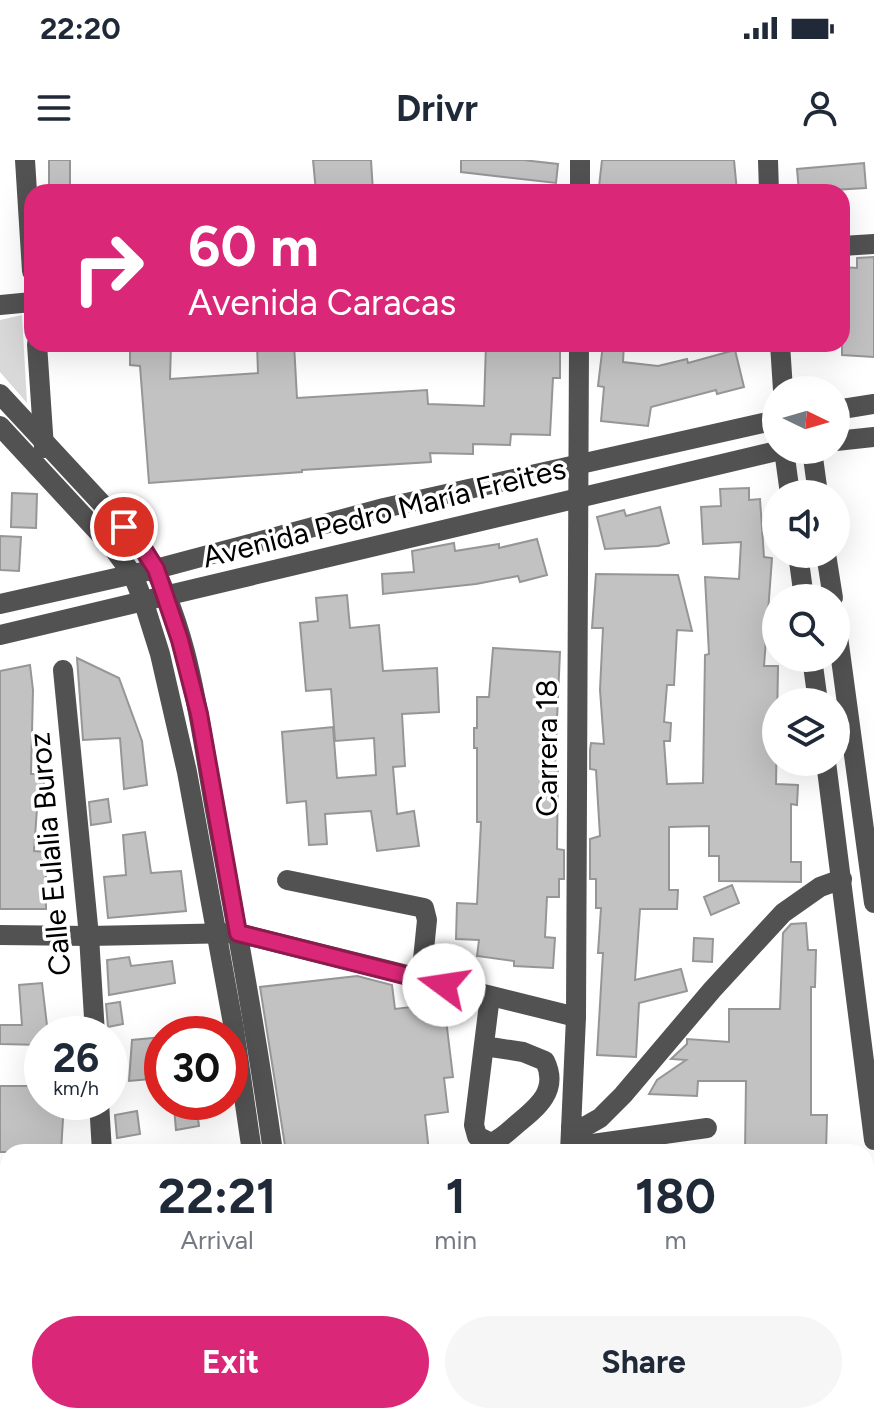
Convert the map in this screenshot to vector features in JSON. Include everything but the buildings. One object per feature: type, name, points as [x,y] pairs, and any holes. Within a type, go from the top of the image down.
[{"type":"street","points":[[25,160],[27,184]]},
{"type":"street","points":[[580,160],[580,184]]},
{"type":"street","points":[[768,160],[769,184]]},
{"type":"street","points":[[850,246],[874,244]]},
{"type":"street","points":[[0,305],[24,303]]},
{"type":"street","points":[[38,352],[45,442],[39,468]]},
{"type":"street","name":"Carrera 18","points":[[568,1144],[576,1017],[579,352]]},
{"type":"street","points":[[781,352],[783,376]]},
{"type":"street","points":[[0,394],[142,547],[156,569],[167,597],[199,714],[255,1026],[272,1144]]},
{"type":"street","points":[[850,408],[874,404]]},
{"type":"street","name":"Avenida Pedro María Freites","points":[[0,604],[133,575],[384,508],[762,423]]},
{"type":"street","points":[[0,426],[113,548],[133,575],[144,603],[160,654],[183,757],[234,1029],[251,1144]]},
{"type":"street","points":[[850,440],[874,437]]},
{"type":"street","name":"Avenida Pedro María Freites","points":[[0,635],[762,455]]},
{"type":"street","name":"Calle Eulalia Buroz","points":[[63,670],[94,1016]]},
{"type":"street","points":[[844,672],[872,856],[874,903]]},
{"type":"street","points":[[828,776],[874,1140]]},
{"type":"street","points":[[568,1144],[616,1103],[712,990],[783,913],[840,870],[872,856]]},
{"type":"street","points":[[287,880],[424,908],[427,920],[421,979]]},
{"type":"street","points":[[0,935],[238,933],[576,1017]]},
{"type":"street","points":[[484,1046],[523,1052],[545,1061],[550,1081],[542,1103],[491,1143],[477,1136],[474,1125],[490,996]]},
{"type":"street","points":[[100,1120],[102,1144]]},
{"type":"street","points":[[568,1144],[707,1128]]},
{"type":"shaded area","points":[[22,315],[27,403],[0,372],[0,320]]},
{"type":"route","points":[[124,527],[156,569],[180,640],[199,714],[238,933],[444,985]]}]
